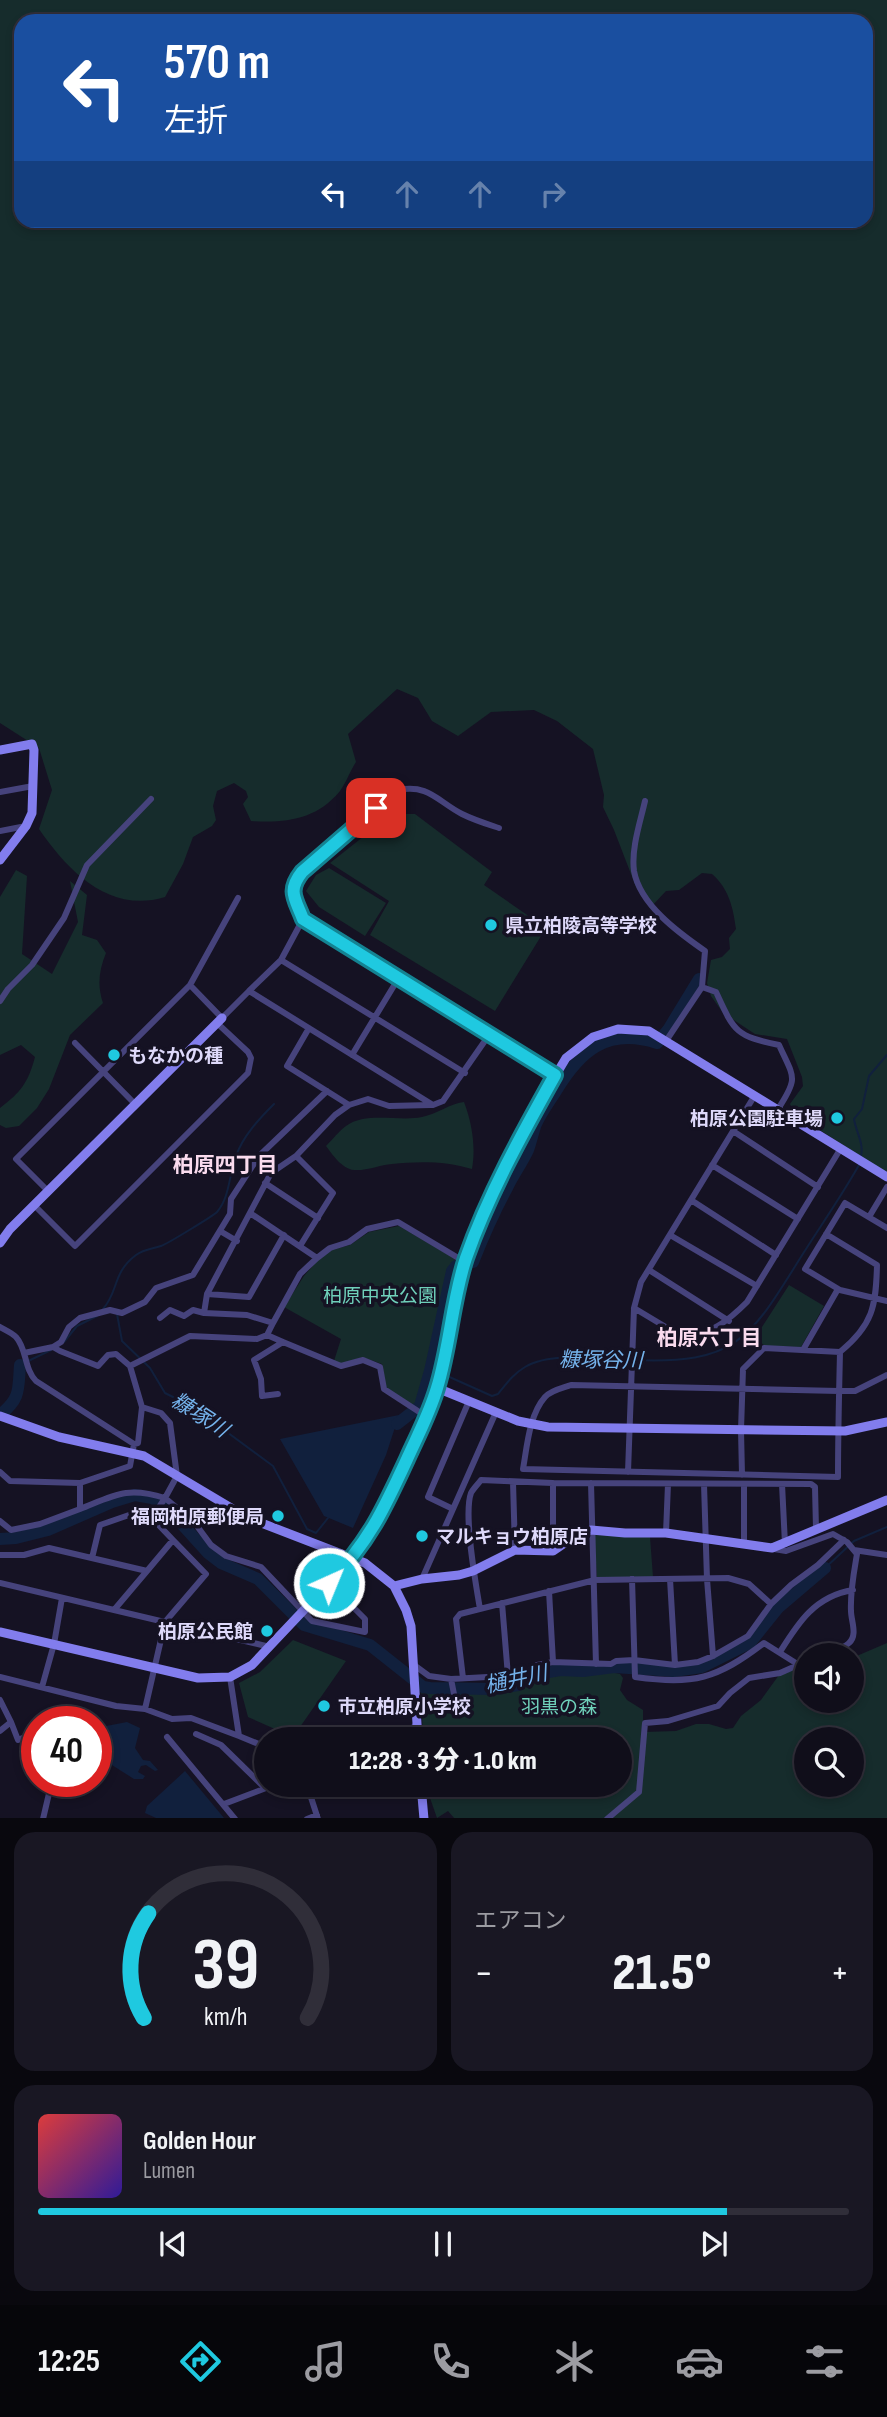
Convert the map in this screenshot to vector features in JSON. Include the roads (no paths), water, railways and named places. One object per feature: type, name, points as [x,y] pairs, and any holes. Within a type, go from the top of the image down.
[{"type":"street","points":[[0,750],[32,744],[34,750],[32,813],[26,826],[0,860]]},
{"type":"street","points":[[0,792],[33,786]]},
{"type":"street","points":[[499,828],[461,813],[425,790],[398,790],[302,872],[292,884],[292,891],[303,919],[555,1075]]},
{"type":"street","points":[[0,1001],[32,965],[65,918],[88,865],[151,799]]},
{"type":"street","points":[[645,801],[636,845],[634,873],[642,891],[673,929],[705,951],[702,987],[662,1039]]},
{"type":"street","points":[[0,831],[26,826]]},
{"type":"street","points":[[48,1191],[16,1158],[190,985],[238,898]]},
{"type":"street","points":[[0,1242],[281,960],[303,919]]},
{"type":"street","points":[[281,960],[465,1073]]},
{"type":"street","points":[[352,1055],[398,979]]},
{"type":"street","points":[[34,1205],[75,1246],[248,1073],[251,1058],[248,1052],[190,985]]},
{"type":"street","points":[[702,987],[716,992],[732,1026],[753,1040],[779,1045],[793,1077],[792,1088],[778,1109]]},
{"type":"street","points":[[249,991],[433,1105]]},
{"type":"street","points":[[309,1028],[287,1066],[349,1105]]},
{"type":"street","points":[[0,1632],[198,1678],[230,1677],[252,1665],[270,1647],[353,1558],[380,1519],[427,1417],[439,1380],[464,1265],[492,1198],[527,1125],[555,1075],[566,1058],[593,1037],[618,1029],[649,1031],[887,1177]]},
{"type":"street","points":[[204,1312],[207,1294],[271,1173],[296,1156],[335,1115],[349,1105],[368,1099],[389,1106],[433,1105],[443,1101],[489,1035]]},
{"type":"street","points":[[75,1044],[135,1104]]},
{"type":"street","points":[[56,1349],[69,1326],[80,1318],[110,1310],[122,1313],[145,1302],[156,1289],[193,1275],[230,1214],[231,1199],[259,1156],[327,1091]]},
{"type":"street","points":[[628,1472],[634,1308],[642,1282],[755,1095]]},
{"type":"street","points":[[733,1131],[818,1187]]},
{"type":"street","points":[[634,1308],[684,1338],[701,1335],[729,1321],[747,1302],[841,1149]]},
{"type":"street","points":[[296,1156],[333,1193],[300,1246]]},
{"type":"street","points":[[712,1165],[798,1219]]},
{"type":"street","points":[[265,1183],[318,1218]]},
{"type":"street","points":[[869,1217],[887,1187]]},
{"type":"street","points":[[691,1200],[776,1255]]},
{"type":"street","points":[[887,1228],[845,1203],[805,1269],[838,1289],[887,1301]]},
{"type":"street","points":[[250,1213],[317,1258]]},
{"type":"street","points":[[130,1366],[190,1336],[257,1339],[267,1335],[300,1274],[330,1248],[349,1242],[367,1228],[398,1222],[464,1265]]},
{"type":"street","points":[[220,1231],[237,1241]]},
{"type":"street","points":[[742,1475],[743,1369],[764,1349],[840,1352],[859,1336],[877,1300],[877,1265],[826,1234]]},
{"type":"street","points":[[207,1294],[248,1297],[284,1235]]},
{"type":"street","points":[[670,1235],[757,1286]]},
{"type":"street","points":[[649,1270],[729,1321]]},
{"type":"street","points":[[803,1350],[838,1289]]},
{"type":"street","points":[[160,1318],[170,1310],[184,1316],[193,1310],[247,1315],[273,1323]]},
{"type":"street","points":[[0,1327],[16,1338],[25,1355],[28,1369],[36,1381],[144,1456],[233,1509],[264,1524],[365,1563],[394,1586],[407,1610],[411,1626],[417,1727]]},
{"type":"street","points":[[267,1335],[330,1363],[341,1366],[363,1360],[380,1367],[384,1390],[427,1417]]},
{"type":"street","points":[[278,1394],[262,1396],[261,1379],[254,1360],[283,1342]]},
{"type":"street","points":[[0,1472],[10,1481],[80,1483],[130,1466],[138,1443],[142,1407],[130,1366],[116,1354],[108,1355],[98,1366],[56,1349],[25,1355]]},
{"type":"street","points":[[840,1352],[839,1391],[838,1431],[838,1477],[523,1469],[532,1424],[546,1396],[571,1385],[632,1388],[742,1389],[839,1391],[855,1391],[887,1375]]},
{"type":"street","points":[[439,1380],[469,1401],[518,1421],[548,1427],[838,1431],[863,1429],[887,1422]]},
{"type":"street","points":[[453,1509],[428,1497],[469,1401]]},
{"type":"street","points":[[142,1407],[161,1413],[170,1423],[177,1476],[152,1518]]},
{"type":"street","points":[[422,1579],[496,1412]]},
{"type":"street","points":[[1,1418],[59,1437],[134,1449]]},
{"type":"street","points":[[480,1609],[473,1571],[470,1509],[471,1492],[481,1480],[553,1483],[811,1484],[815,1488],[816,1529]]},
{"type":"street","points":[[513,1482],[515,1550]]},
{"type":"street","points":[[80,1483],[80,1509]]},
{"type":"street","points":[[552,1551],[553,1483]]},
{"type":"street","points":[[591,1483],[596,1664]]},
{"type":"street","points":[[666,1533],[668,1483]]},
{"type":"street","points":[[704,1484],[706,1579],[713,1656]]},
{"type":"street","points":[[744,1484],[744,1545]]},
{"type":"street","points":[[782,1484],[785,1544]]},
{"type":"street","points":[[0,1521],[11,1530],[40,1524],[114,1495],[133,1491],[146,1492],[164,1499],[194,1522],[211,1545],[226,1556],[261,1567],[312,1621],[365,1632],[365,1619],[329,1583]]},
{"type":"street","points":[[772,1548],[887,1500]]},
{"type":"street","points":[[92,1558],[100,1525],[129,1515],[152,1518],[206,1574],[166,1622],[145,1709]]},
{"type":"street","points":[[394,1586],[473,1571],[515,1550],[552,1551],[575,1536],[592,1530],[666,1533],[786,1551],[833,1534],[845,1541],[856,1554],[851,1610],[854,1631],[849,1643]]},
{"type":"street","points":[[114,1610],[173,1540]]},
{"type":"street","points":[[414,1667],[429,1676],[451,1681],[522,1675],[537,1665],[554,1662],[611,1664],[617,1661],[675,1665],[698,1662],[748,1636],[771,1604],[845,1541]]},
{"type":"street","points":[[0,1555],[24,1555],[49,1548],[147,1571]]},
{"type":"street","points":[[853,1549],[887,1555]]},
{"type":"street","points":[[463,1678],[456,1619],[460,1614],[549,1591],[595,1580],[728,1578],[749,1584],[771,1604]]},
{"type":"street","points":[[632,1579],[635,1677],[663,1681],[697,1680],[741,1661],[764,1643],[794,1662]]},
{"type":"street","points":[[670,1579],[675,1665]]},
{"type":"street","points":[[0,1583],[270,1647]]},
{"type":"street","points":[[780,1652],[801,1618],[835,1593],[853,1590]]},
{"type":"street","points":[[549,1591],[554,1662]]},
{"type":"street","points":[[42,1687],[54,1644],[62,1598]]},
{"type":"street","points":[[502,1604],[508,1676]]},
{"type":"street","points":[[607,1818],[639,1792],[645,1723],[668,1721],[718,1706],[750,1678],[780,1673],[794,1667]]},
{"type":"street","points":[[0,1677],[116,1706],[145,1709],[172,1719],[191,1718],[254,1742]]},
{"type":"street","points":[[230,1677],[239,1736]]},
{"type":"street","points":[[451,1681],[454,1694]]},
{"type":"street","points":[[0,1700],[18,1740],[21,1739]]},
{"type":"street","points":[[0,1731],[11,1722]]},
{"type":"street","points":[[414,1727],[417,1723]]},
{"type":"street","points":[[196,1734],[221,1745],[254,1777]]},
{"type":"street","points":[[167,1737],[235,1818]]},
{"type":"street","points":[[224,1804],[254,1792]]},
{"type":"street","points":[[43,1818],[48,1797]]},
{"type":"street","points":[[307,1818],[317,1817],[311,1797]]},
{"type":"street","points":[[422,1797],[424,1818]]},
{"type":"water","points":[[399,1415],[386,1455],[353,1528],[324,1516],[280,1439]]},
{"type":"water","points":[[127,1722],[140,1728],[135,1748],[143,1760],[150,1761],[158,1770],[146,1765],[141,1766],[138,1772],[145,1776],[143,1779],[134,1779],[112,1765],[112,1725]]},
{"type":"water","points":[[185,1771],[224,1818],[156,1818],[145,1813],[147,1806]]},
{"type":"waterway","name":"糠塚川","points":[[397,1424],[420,1406],[452,1271],[456,1266],[473,1262],[509,1183],[528,1150],[538,1120],[565,1077],[585,1054],[609,1041],[624,1038],[657,1043],[699,979]]},
{"type":"waterway","points":[[861,1156],[861,1142],[854,1119],[862,1109],[869,1076],[887,1055]]},
{"type":"waterway","points":[[103,1309],[112,1296],[123,1268],[136,1255],[165,1244],[217,1212],[229,1185],[239,1149],[252,1128],[274,1104]]},
{"type":"waterway","name":"糠塚谷川","points":[[634,1360],[695,1357],[717,1351],[735,1342],[751,1328],[782,1288],[859,1165]]},
{"type":"waterway","name":"糠塚川","points":[[117,1314],[122,1341],[150,1368],[165,1393],[193,1407],[273,1466],[307,1529],[316,1533],[328,1518]]},
{"type":"waterway","name":"糠塚川","points":[[64,1342],[77,1326],[97,1316]]},
{"type":"waterway","name":"糠塚川","points":[[20,1365],[51,1350]]},
{"type":"waterway","name":"糠塚谷川","points":[[445,1375],[492,1396],[498,1394],[517,1373],[535,1362],[575,1357],[628,1359]]},
{"type":"waterway","name":"糠塚川","points":[[0,1415],[15,1398],[20,1365]]},
{"type":"waterway","name":"樋井川","points":[[0,1539],[48,1530],[135,1495],[152,1498],[170,1511],[208,1553],[221,1563],[258,1579],[304,1625],[370,1645],[423,1687],[430,1688],[494,1689],[518,1685],[537,1674],[560,1670],[583,1671],[614,1667],[674,1671],[702,1667],[750,1643],[778,1608],[825,1568]]},
{"type":"waterway","name":"樋井川","points":[[825,1568],[854,1541],[887,1527]]},
{"type":"place","name":"県立柏陵高等学校","points":[[491,925]]},
{"type":"place","name":"もなかの種","points":[[114,1055]]},
{"type":"place","name":"柏原公園駐車場","points":[[837,1118]]},
{"type":"place","name":"福岡柏原郵便局","points":[[278,1516]]},
{"type":"place","name":"マルキョウ柏原店","points":[[422,1536]]},
{"type":"place","name":"柏原公民館","points":[[267,1631]]},
{"type":"place","name":"市立柏原小学校","points":[[324,1706]]},
{"type":"district","name":"柏原四丁目","points":[[225,1165]]},
{"type":"district","name":"柏原六丁目","points":[[709,1338]]},
{"type":"park label","name":"柏原中央公園","points":[[380,1295]]},
{"type":"park label","name":"羽黒の森","points":[[559,1706]]}]
